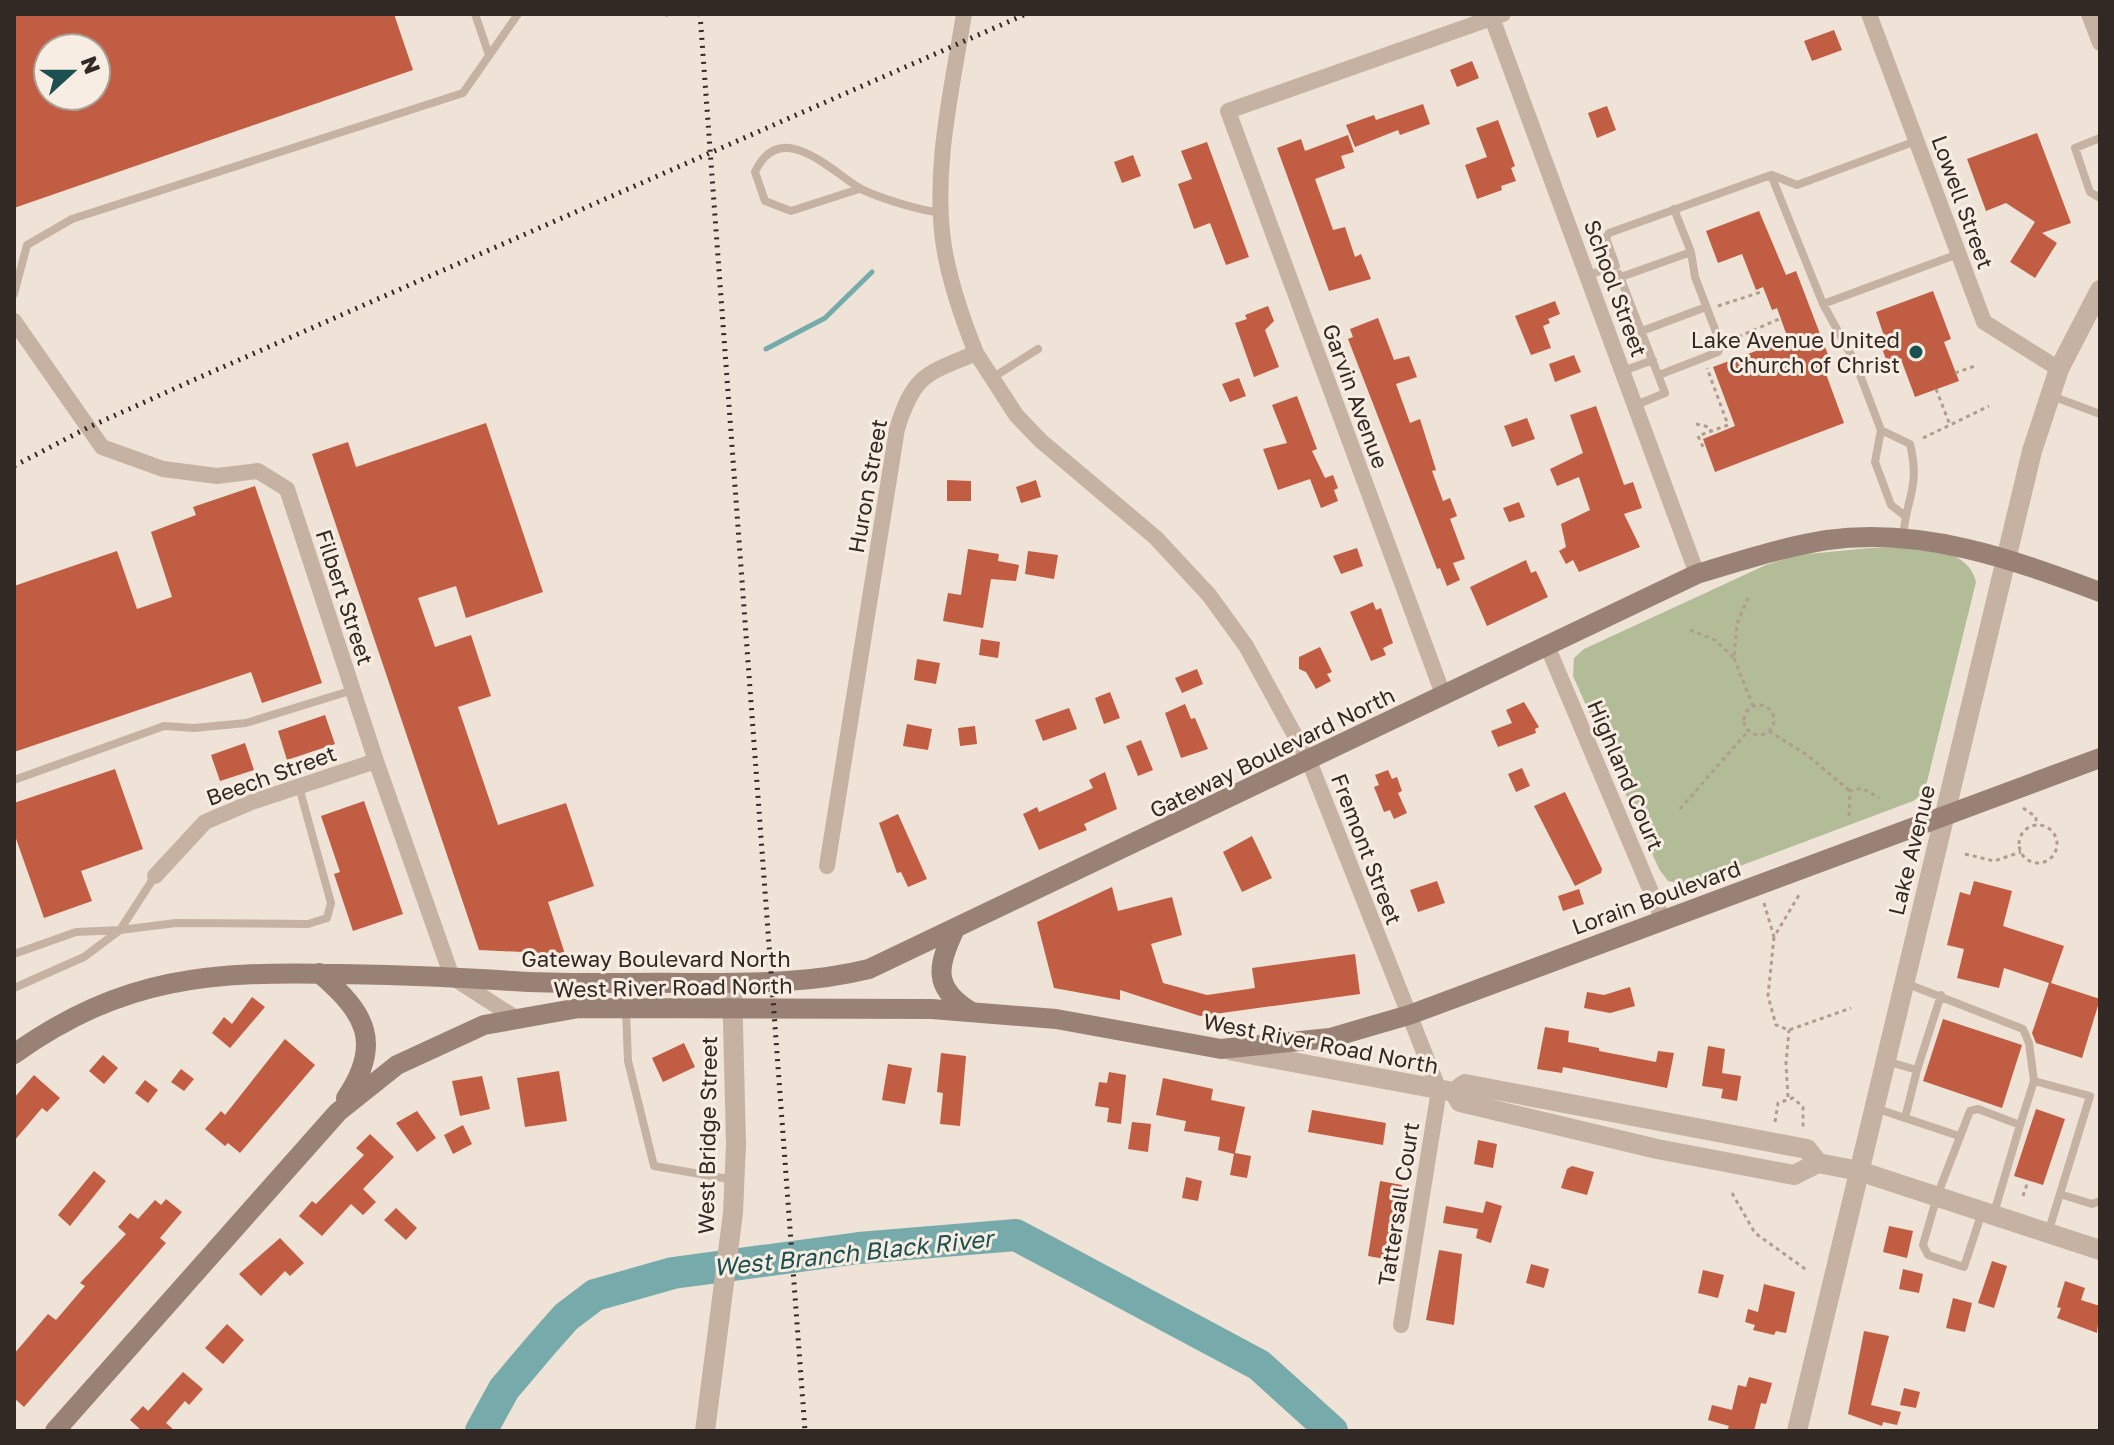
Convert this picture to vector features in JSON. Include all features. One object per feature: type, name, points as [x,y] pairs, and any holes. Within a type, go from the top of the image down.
[{"type":"main road","name":"Gateway Boulevard North","points":[[14,1054],[56,1026],[102,1003],[168,982],[237,972],[797,983],[869,969],[1548,648],[1697,574],[1816,542],[1870,537],[1938,542],[2007,557],[2100,592]]},
{"type":"main road","name":"Lorain Boulevard","points":[[1221,1049],[1338,1036],[1409,1015],[2100,758]]},
{"type":"main road","points":[[954,931],[943,957],[941,973],[951,997],[970,1011]]},
{"type":"main road","points":[[319,973],[353,1006],[363,1024],[368,1051],[360,1078],[338,1112]]},
{"type":"main road","name":"West River Road North","points":[[55,1431],[338,1112],[420,1052],[474,1029],[514,1017],[568,1009],[970,1011],[1056,1019],[1221,1049]]},
{"type":"street","points":[[964,14],[941,171],[940,212],[956,303],[976,353]]},
{"type":"street","name":"Lowell Street","points":[[1869,14],[1984,322],[2059,369]]},
{"type":"street","points":[[2089,14],[2100,43]]},
{"type":"street","name":"Garvin Avenue","points":[[1444,697],[1228,111],[1498,16]]},
{"type":"street","name":"School Street","points":[[1498,16],[1697,574]]},
{"type":"street","name":"Lake Avenue","points":[[1797,1431],[2007,557],[2049,395],[2059,369],[2094,313],[2100,290]]},
{"type":"street","name":"Filbert Street","points":[[14,321],[102,447],[163,469],[217,476],[258,471],[287,489],[376,761],[452,977]]},
{"type":"street","name":"Fremont Street","points":[[976,353],[1016,415],[1041,441],[1156,538],[1209,595],[1246,646],[1309,761],[1409,1015],[1447,1091]]},
{"type":"street","name":"Huron Street","points":[[827,866],[897,429],[908,394],[927,374],[976,353]]},
{"type":"street","name":"Highland Court","points":[[1548,648],[1663,920]]},
{"type":"street","name":"Beech Street","points":[[155,876],[205,822],[298,786],[376,761]]},
{"type":"street","points":[[452,977],[514,1017]]},
{"type":"street","name":"West Bridge Street","points":[[705,1431],[733,1213],[732,983]]},
{"type":"street","name":"West River Road North","points":[[1221,1049],[1447,1091],[1460,1102],[1731,1164],[1794,1175],[1818,1163],[1859,1171],[2100,1250]]},
{"type":"street","name":"West River Road North","points":[[1447,1091],[1465,1084],[1807,1149],[1818,1163]]},
{"type":"street","name":"Tattersall Court","points":[[1401,1325],[1447,1091]]},
{"type":"lane","points":[[475,14],[489,55]]},
{"type":"lane","points":[[14,294],[27,245],[72,219],[463,93],[518,14]]},
{"type":"lane","points":[[2100,138],[2075,148],[2090,192],[2100,198]]},
{"type":"lane","points":[[1636,405],[1665,393],[1606,238],[1609,233],[1771,175],[1797,185],[1917,141]]},
{"type":"lane","points":[[859,189],[791,211],[776,208],[765,201],[755,172],[760,160],[772,150],[787,148],[811,155],[832,166],[859,189],[922,212],[940,212]]},
{"type":"lane","points":[[1771,175],[1823,304],[1855,362],[1881,430],[1875,462],[1891,505],[1904,515]]},
{"type":"lane","points":[[1659,375],[1718,352],[1721,345],[1674,209]]},
{"type":"lane","points":[[1621,277],[1691,252]]},
{"type":"lane","points":[[1823,304],[1958,254]]},
{"type":"lane","points":[[1588,275],[1616,266]]},
{"type":"lane","points":[[1642,331],[1706,307]]},
{"type":"lane","points":[[991,378],[1038,349]]},
{"type":"lane","points":[[1623,371],[1653,360]]},
{"type":"lane","points":[[2049,395],[2100,414]]},
{"type":"lane","points":[[1881,430],[1910,444],[1917,472],[1912,504],[1904,515],[1903,539]]},
{"type":"lane","points":[[14,780],[164,726],[194,728],[246,723],[353,690]]},
{"type":"lane","points":[[14,954],[76,932],[176,923],[319,923],[332,911],[324,871],[298,786]]},
{"type":"lane","points":[[14,988],[84,957],[120,930],[155,876]]},
{"type":"lane","points":[[625,982],[628,1061],[654,1166],[734,1180]]},
{"type":"lane","points":[[1904,983],[2023,1029],[2029,1043],[2034,1081],[2020,1125],[1988,1213],[1964,1267],[1928,1255],[1923,1245],[1937,1196],[1970,1111],[1978,1109],[2020,1125]]},
{"type":"lane","points":[[1905,1118],[1941,995]]},
{"type":"lane","points":[[1885,1060],[1917,1070]]},
{"type":"lane","points":[[2034,1081],[2095,1098],[2048,1233]]},
{"type":"lane","points":[[1874,1107],[1959,1136]]},
{"type":"lane","points":[[2060,1194],[2092,1204],[2100,1201]]},
{"type":"path","points":[[1731,304],[1761,292]]},
{"type":"path","points":[[1721,345],[1779,319]]},
{"type":"path","points":[[1955,373],[1975,366]]},
{"type":"path","points":[[1703,447],[1698,436],[1728,425],[1706,367]]},
{"type":"path","points":[[1936,389],[1950,425]]},
{"type":"path","points":[[1919,440],[1989,406]]},
{"type":"path","points":[[1696,424],[1709,427],[1711,431]]},
{"type":"path","points":[[1734,658],[1737,624],[1748,598]]},
{"type":"path","points":[[1690,630],[1715,640],[1734,658],[1753,706]]},
{"type":"path","points":[[1748,731],[1744,717],[1753,706],[1763,705],[1771,711],[1773,720],[1769,731]]},
{"type":"path","points":[[1748,731],[1757,735],[1769,731]]},
{"type":"path","points":[[1680,809],[1748,731]]},
{"type":"path","points":[[1769,731],[1807,755],[1850,791]]},
{"type":"path","points":[[1850,791],[1862,788],[1879,798]]},
{"type":"path","points":[[1849,816],[1850,791]]},
{"type":"path","points":[[2040,825],[2055,835],[2055,854],[2046,862],[2033,863],[2021,852],[2020,838],[2028,828],[2040,825]]},
{"type":"path","points":[[1965,854],[1994,861],[2021,852]]},
{"type":"path","points":[[1774,937],[1799,895]]},
{"type":"path","points":[[1764,903],[1774,937],[1769,1005],[1773,1022],[1789,1030],[1851,1008]]},
{"type":"path","points":[[1788,1097],[1786,1063],[1789,1030]]},
{"type":"path","points":[[1772,1127],[1775,1107],[1788,1097]]},
{"type":"path","points":[[1788,1097],[1797,1099],[1803,1107],[1804,1132]]},
{"type":"path","points":[[2023,1196],[2028,1181]]},
{"type":"path","points":[[1732,1193],[1755,1233],[1808,1271]]},
{"type":"green space","points":[[1870,548],[1915,548],[1947,553],[1960,559],[1970,569],[1976,582],[1924,794],[1913,801],[1689,885],[1668,881],[1659,869],[1573,676],[1574,658],[1584,649],[1766,565],[1797,555]]},
{"type":"building","points":[[14,14],[394,14],[413,70],[14,208]]},
{"type":"building","points":[[1834,30],[1842,50],[1812,61],[1804,41]]},
{"type":"building","points":[[1472,61],[1479,78],[1457,87],[1450,70]]},
{"type":"building","points":[[1423,104],[1430,124],[1400,135],[1398,130],[1355,147],[1346,125],[1374,115],[1376,120]]},
{"type":"building","points":[[1607,106],[1616,130],[1597,138],[1588,113]]},
{"type":"building","points":[[1498,120],[1515,166],[1511,168],[1516,181],[1477,199],[1465,165],[1487,157],[1476,128]]},
{"type":"building","points":[[2037,133],[2071,223],[2042,233],[2057,243],[2035,278],[2010,262],[2035,222],[2006,203],[1986,211],[1967,159]]},
{"type":"building","points":[[1348,135],[1354,152],[1341,156],[1345,168],[1315,179],[1333,230],[1345,227],[1355,257],[1361,254],[1371,279],[1329,291],[1277,148],[1301,139],[1305,151]]},
{"type":"building","points":[[1207,142],[1249,257],[1226,265],[1210,223],[1194,229],[1178,184],[1192,179],[1181,151]]},
{"type":"building","points":[[1133,155],[1141,176],[1122,183],[1114,162]]},
{"type":"building","points":[[1759,211],[1786,275],[1796,271],[1830,360],[1822,363],[1844,423],[1715,472],[1703,439],[1735,426],[1713,367],[1788,339],[1777,308],[1772,310],[1763,287],[1756,290],[1742,254],[1718,263],[1706,231]]},
{"type":"building","name":"Lake Avenue United Church of Christ","points":[[1933,291],[1951,339],[1944,342],[1959,381],[1915,397],[1902,362],[1889,367],[1878,338],[1884,336],[1876,312]]},
{"type":"building","points":[[1555,301],[1560,314],[1548,319],[1550,323],[1543,326],[1551,348],[1531,355],[1515,316]]},
{"type":"building","points":[[1268,306],[1274,321],[1265,330],[1279,367],[1254,377],[1235,323],[1247,319],[1245,315]]},
{"type":"building","points":[[1378,318],[1394,360],[1409,356],[1417,377],[1396,384],[1410,423],[1420,419],[1436,470],[1432,471],[1443,501],[1450,498],[1457,516],[1450,519],[1465,559],[1453,563],[1460,580],[1447,586],[1440,568],[1437,569],[1348,339],[1353,337],[1350,329]]},
{"type":"building","points":[[1574,355],[1581,372],[1555,382],[1549,364]]},
{"type":"building","points":[[1239,378],[1246,396],[1230,402],[1222,384]]},
{"type":"building","points":[[1297,396],[1317,449],[1312,451],[1325,478],[1333,475],[1338,488],[1334,490],[1338,501],[1321,508],[1310,479],[1278,490],[1263,449],[1287,443],[1272,405]]},
{"type":"building","points":[[1596,406],[1624,485],[1633,482],[1642,508],[1624,514],[1640,547],[1579,572],[1573,560],[1566,564],[1559,551],[1566,547],[1561,524],[1590,510],[1579,477],[1557,486],[1550,469],[1583,453],[1570,415]]},
{"type":"building","points":[[1527,418],[1535,439],[1512,447],[1504,426]]},
{"type":"building","points":[[486,423],[543,592],[466,618],[456,586],[418,598],[435,647],[471,635],[491,696],[458,707],[498,825],[566,803],[594,886],[548,902],[565,954],[479,950],[312,454],[348,442],[356,467]]},
{"type":"building","points":[[947,480],[971,481],[971,501],[947,501]]},
{"type":"building","points":[[1036,480],[1041,497],[1021,503],[1016,487]]},
{"type":"building","points":[[255,486],[322,683],[262,703],[251,672],[14,752],[14,586],[117,551],[137,609],[172,597],[151,532],[196,515],[193,507]]},
{"type":"building","points":[[1519,502],[1525,517],[1509,522],[1503,508]]},
{"type":"building","points":[[1357,548],[1363,566],[1341,574],[1333,556]]},
{"type":"building","points":[[968,549],[999,554],[998,561],[1019,565],[1016,581],[991,579],[983,628],[943,621],[948,593],[961,595]]},
{"type":"building","points":[[1028,551],[1058,555],[1054,579],[1025,574]]},
{"type":"building","points":[[1526,560],[1531,573],[1536,571],[1548,597],[1487,626],[1470,587]]},
{"type":"building","points":[[1373,602],[1376,610],[1381,608],[1393,643],[1383,648],[1386,655],[1371,661],[1350,612]]},
{"type":"building","points":[[981,639],[1000,642],[998,658],[979,655]]},
{"type":"building","points":[[1320,647],[1332,672],[1327,674],[1331,681],[1316,689],[1306,672],[1299,669],[1299,657]]},
{"type":"building","points":[[917,659],[940,663],[936,684],[914,680]]},
{"type":"building","points":[[1197,669],[1203,684],[1182,693],[1175,678]]},
{"type":"building","points":[[1110,692],[1120,718],[1104,724],[1095,698]]},
{"type":"building","points":[[1524,702],[1539,727],[1535,729],[1536,733],[1498,747],[1491,731],[1512,723],[1506,710]]},
{"type":"building","points":[[1185,704],[1191,719],[1195,718],[1208,749],[1181,758],[1165,713]]},
{"type":"building","points":[[1069,708],[1077,729],[1043,741],[1035,720]]},
{"type":"building","points":[[325,715],[335,744],[287,760],[278,731]]},
{"type":"building","points":[[907,724],[932,729],[928,750],[903,746]]},
{"type":"building","points":[[975,726],[977,744],[960,746],[958,728]]},
{"type":"building","points":[[1141,740],[1153,770],[1138,776],[1126,746]]},
{"type":"building","points":[[245,743],[254,770],[220,781],[211,755]]},
{"type":"building","points":[[1522,768],[1530,786],[1516,792],[1508,774]]},
{"type":"building","points":[[115,769],[143,849],[81,871],[92,901],[44,918],[14,833],[14,803]]},
{"type":"building","points":[[1388,770],[1392,779],[1397,777],[1402,791],[1398,793],[1407,813],[1394,819],[1390,810],[1384,812],[1374,787],[1379,785],[1375,775]]},
{"type":"building","points":[[1105,772],[1117,809],[1084,824],[1087,830],[1039,850],[1023,814],[1037,807],[1039,812],[1093,788],[1089,780]]},
{"type":"building","points":[[1565,792],[1602,869],[1601,873],[1575,886],[1534,806]]},
{"type":"building","points":[[364,801],[403,914],[353,931],[334,874],[340,872],[321,816]]},
{"type":"building","points":[[898,814],[927,879],[908,887],[901,872],[897,873],[879,823]]},
{"type":"building","points":[[1252,836],[1272,878],[1242,892],[1223,852]]},
{"type":"building","points":[[1437,881],[1445,903],[1418,912],[1410,890]]},
{"type":"building","points":[[1974,881],[2012,891],[2003,926],[2064,946],[2051,983],[2100,999],[2082,1058],[2036,1043],[2032,1033],[2049,983],[2004,968],[1999,988],[1957,978],[1964,949],[1947,945],[1960,892],[1970,895]]},
{"type":"building","points":[[1112,887],[1118,911],[1172,897],[1182,935],[1151,944],[1163,983],[1207,995],[1255,988],[1252,968],[1355,954],[1360,994],[1200,1016],[1120,990],[1120,1000],[1054,988],[1037,922]]},
{"type":"building","points":[[1579,889],[1584,904],[1563,911],[1558,896]]},
{"type":"building","points":[[1630,987],[1635,1006],[1610,1013],[1584,1008],[1587,992],[1604,995]]},
{"type":"building","points":[[252,997],[265,1007],[230,1048],[212,1033],[224,1017],[232,1024]]},
{"type":"building","points":[[1943,1019],[2022,1045],[2002,1108],[1923,1081]]},
{"type":"building","points":[[1545,1027],[1569,1031],[1568,1042],[1599,1048],[1599,1051],[1656,1062],[1658,1051],[1674,1053],[1667,1088],[1563,1067],[1562,1073],[1537,1069]]},
{"type":"building","points":[[285,1039],[315,1065],[240,1153],[228,1143],[225,1146],[205,1129],[221,1111],[225,1115]]},
{"type":"building","points":[[684,1043],[695,1067],[663,1082],[652,1058]]},
{"type":"building","points":[[1708,1046],[1725,1049],[1722,1073],[1741,1076],[1737,1101],[1721,1098],[1723,1089],[1702,1086]]},
{"type":"building","points":[[941,1053],[966,1056],[960,1126],[940,1124],[943,1093],[937,1092]]},
{"type":"building","points":[[103,1055],[118,1068],[104,1084],[89,1071]]},
{"type":"building","points":[[888,1064],[912,1068],[905,1104],[882,1100]]},
{"type":"building","points":[[181,1069],[194,1079],[184,1091],[171,1082]]},
{"type":"building","points":[[559,1071],[567,1121],[525,1127],[517,1078]]},
{"type":"building","points":[[1109,1072],[1126,1075],[1121,1124],[1107,1122],[1109,1108],[1095,1106],[1099,1082],[1107,1083]]},
{"type":"building","points":[[34,1075],[60,1098],[47,1112],[42,1108],[14,1141],[14,1098]]},
{"type":"building","points":[[482,1076],[490,1109],[460,1116],[452,1081]]},
{"type":"building","points":[[1163,1078],[1213,1089],[1211,1100],[1245,1107],[1235,1153],[1251,1156],[1247,1178],[1230,1175],[1234,1154],[1218,1150],[1220,1137],[1184,1131],[1186,1121],[1156,1115]]},
{"type":"building","points":[[145,1080],[158,1090],[148,1103],[135,1093]]},
{"type":"building","points":[[2036,1109],[2065,1119],[2043,1185],[2014,1176]]},
{"type":"building","points":[[1312,1110],[1386,1123],[1383,1145],[1308,1132]]},
{"type":"building","points":[[417,1111],[436,1138],[417,1152],[396,1123]]},
{"type":"building","points":[[1132,1122],[1151,1124],[1148,1152],[1128,1149]]},
{"type":"building","points":[[463,1125],[472,1144],[453,1154],[444,1135]]},
{"type":"building","points":[[370,1134],[394,1157],[363,1189],[376,1202],[363,1215],[351,1204],[322,1236],[299,1216],[312,1201],[316,1204],[364,1155],[356,1148]]},
{"type":"building","points":[[1478,1140],[1497,1144],[1493,1168],[1474,1164]]},
{"type":"building","points":[[1572,1166],[1594,1172],[1587,1195],[1561,1188],[1567,1169]]},
{"type":"building","points":[[94,1171],[106,1181],[70,1226],[58,1215]]},
{"type":"building","points":[[1186,1177],[1202,1181],[1198,1201],[1182,1198]]},
{"type":"building","points":[[1380,1181],[1402,1185],[1390,1260],[1368,1256]]},
{"type":"building","points":[[166,1199],[182,1212],[160,1238],[166,1243],[24,1407],[14,1398],[14,1354],[48,1314],[56,1320],[85,1286],[80,1283],[126,1234],[118,1227],[130,1213],[138,1219],[155,1200],[161,1205]]},
{"type":"building","points":[[1486,1201],[1502,1206],[1491,1243],[1476,1238],[1478,1229],[1443,1223],[1446,1206],[1483,1213]]},
{"type":"building","points":[[396,1208],[417,1228],[406,1240],[384,1220]]},
{"type":"building","points":[[1889,1226],[1913,1231],[1907,1258],[1883,1252]]},
{"type":"building","points":[[280,1238],[304,1263],[290,1276],[285,1271],[261,1296],[239,1274]]},
{"type":"building","points":[[1439,1250],[1462,1254],[1454,1325],[1426,1320]]},
{"type":"building","points":[[1992,1261],[2007,1266],[1994,1308],[1978,1303]]},
{"type":"building","points":[[1531,1264],[1549,1269],[1544,1288],[1526,1283]]},
{"type":"building","points":[[1903,1269],[1923,1274],[1919,1293],[1899,1289]]},
{"type":"building","points":[[1703,1270],[1724,1275],[1718,1298],[1698,1293]]},
{"type":"building","points":[[2065,1281],[2085,1288],[2081,1300],[2100,1306],[2097,1333],[2057,1318]]},
{"type":"building","points":[[1764,1284],[1795,1292],[1786,1333],[1776,1331],[1774,1335],[1753,1330],[1755,1325],[1745,1322],[1748,1309],[1758,1312]]},
{"type":"building","points":[[1953,1298],[1972,1303],[1965,1332],[1946,1328]]},
{"type":"building","points":[[227,1324],[244,1340],[223,1364],[205,1348]]},
{"type":"building","points":[[1864,1331],[1889,1336],[1871,1405],[1901,1412],[1897,1425],[1883,1422],[1882,1426],[1848,1414]]},
{"type":"building","points":[[183,1372],[203,1389],[189,1405],[185,1401],[166,1423],[175,1431],[142,1431],[130,1420],[143,1406],[148,1411]]},
{"type":"building","points":[[1749,1377],[1772,1383],[1766,1404],[1761,1403],[1754,1431],[1727,1431],[1729,1426],[1708,1420],[1712,1405],[1732,1410],[1738,1385],[1746,1387]]},
{"type":"building","points":[[1904,1388],[1920,1392],[1916,1408],[1900,1405]]},
{"type":"waterway","points":[[766,349],[825,318],[872,272]]},
{"type":"waterway","name":"West Branch Black River","points":[[481,1431],[504,1389],[566,1317],[595,1295],[673,1273],[859,1248],[1016,1235],[1259,1365],[1332,1431]]},
{"type":"railway","points":[[668,14],[669,18]]},
{"type":"railway","points":[[700,14],[805,1431]]},
{"type":"railway","points":[[14,466],[87,428],[198,378],[1026,14]]},
{"type":"place","name":"Lake Avenue United Church of Christ","points":[[1916,352]]}]
